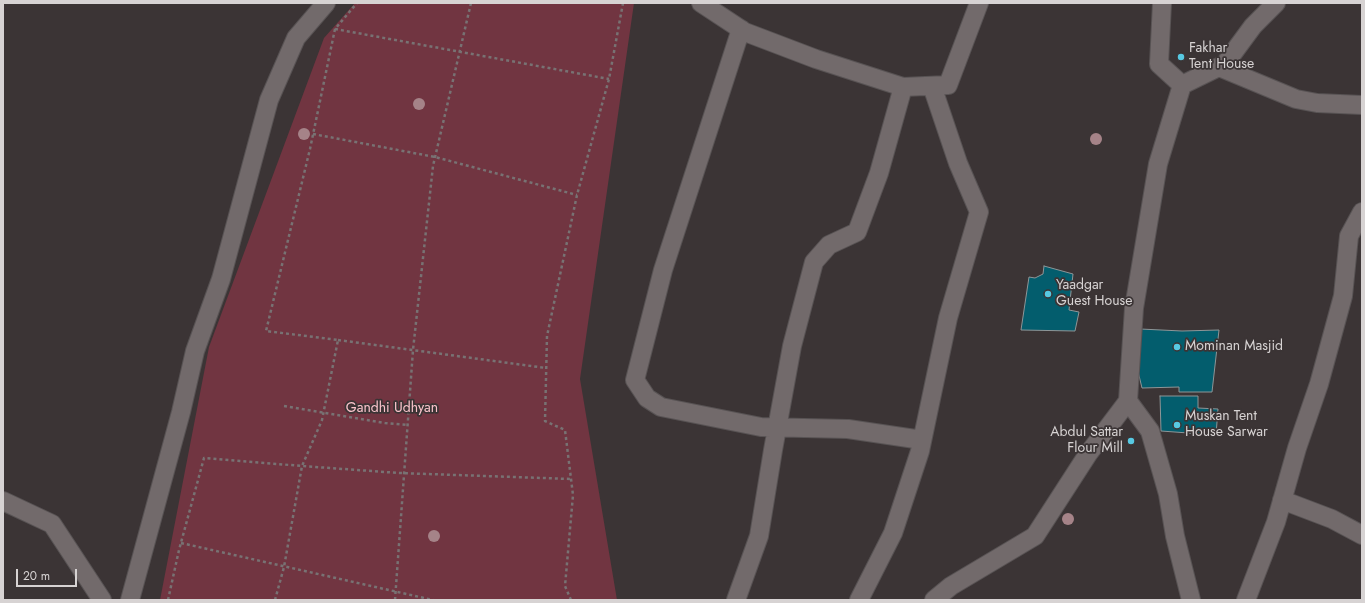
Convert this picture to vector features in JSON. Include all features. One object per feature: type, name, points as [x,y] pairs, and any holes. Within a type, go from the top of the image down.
[{"type":"street","points":[[130,600],[181,412],[195,351],[221,279],[269,100],[296,38],[326,3]]},
{"type":"street","points":[[701,3],[741,29],[816,59],[903,87],[948,85],[980,3]]},
{"type":"street","points":[[1162,3],[1159,64],[1182,85]]},
{"type":"street","points":[[934,600],[952,586],[1035,536],[1088,454],[1128,401],[1134,308],[1157,172],[1182,85],[1225,64],[1253,26],[1276,3]]},
{"type":"street","points":[[741,29],[663,270],[635,380],[647,398],[661,407],[761,427],[848,430],[922,440]]},
{"type":"street","points":[[1219,67],[1296,99],[1317,103],[1362,105]]},
{"type":"street","points":[[859,600],[893,533],[920,451],[948,318],[979,212],[958,163],[932,86]]},
{"type":"street","points":[[736,600],[759,536],[792,346],[814,262],[829,245],[857,232],[879,173],[903,87]]},
{"type":"street","points":[[1246,600],[1276,522],[1297,448],[1319,384],[1343,296],[1348,236],[1362,212]]},
{"type":"street","points":[[1128,401],[1150,431],[1168,494],[1190,600]]},
{"type":"street","points":[[1282,500],[1332,519],[1362,535]]},
{"type":"street","points":[[3,501],[52,524],[102,600]]},
{"type":"path","points":[[357,3],[335,29],[313,134],[266,332],[338,340],[546,368]]},
{"type":"path","points":[[395,600],[413,350],[433,166],[471,3]]},
{"type":"path","points":[[571,600],[565,586],[573,496],[565,430],[545,421],[547,336],[577,195],[609,79],[623,3]]},
{"type":"path","points":[[335,29],[609,79]]},
{"type":"path","points":[[313,134],[435,157],[577,195]]},
{"type":"path","points":[[275,600],[284,567],[302,466],[324,413],[338,340]]},
{"type":"path","points":[[284,406],[408,426]]},
{"type":"path","points":[[168,600],[181,543],[204,458],[398,473],[571,479]]},
{"type":"path","points":[[181,543],[433,600]]},
{"type":"green space","name":"Gandhi Udhyan","points":[[355,3],[634,3],[580,379],[617,600],[160,600],[209,347],[324,38]]},
{"type":"building","name":"Yaadgar Guest House","points":[[1044,266],[1073,274],[1069,310],[1079,312],[1075,331],[1021,330],[1029,277],[1035,278],[1043,274]]},
{"type":"building","name":"Mominan Masjid","points":[[1140,329],[1182,331],[1219,330],[1212,392],[1179,392],[1179,387],[1142,388],[1136,363]]},
{"type":"building","points":[[1160,396],[1198,396],[1198,408],[1218,409],[1216,435],[1161,431]]},
{"type":"place","name":"Fakhar Tent House","points":[[1181,57]]},
{"type":"place","name":"Yaadgar Guest House","points":[[1048,294]]},
{"type":"place","name":"Mominan Masjid","points":[[1177,347]]},
{"type":"place","name":"Muskan Tent House Sarwar","points":[[1177,425]]},
{"type":"place","name":"Abdul Sattar Flour Mill","points":[[1131,441]]}]
